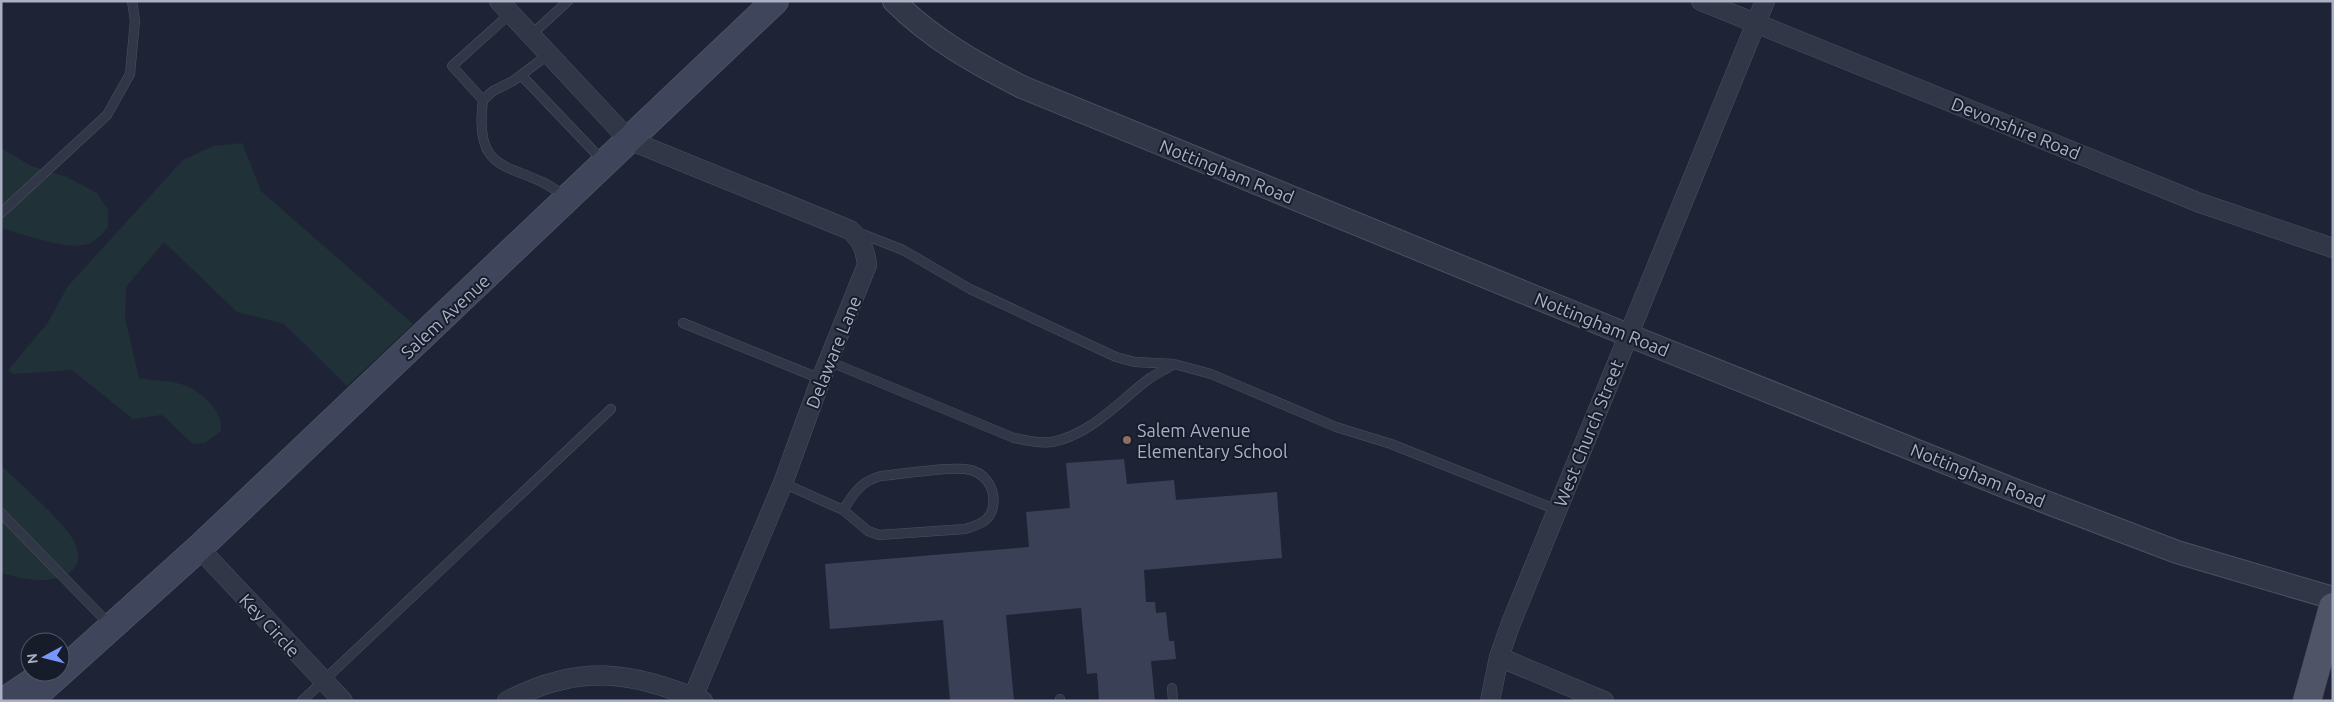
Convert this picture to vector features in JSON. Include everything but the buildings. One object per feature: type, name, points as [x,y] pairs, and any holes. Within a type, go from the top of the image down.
[{"type":"main road","name":"Salem Avenue","points":[[29,701],[199,548],[775,1]]},
{"type":"main road","points":[[2307,701],[2333,607]]},
{"type":"main road","name":"Salem Avenue","points":[[70,656],[112,627]]},
{"type":"main road","points":[[4,701],[32,682]]},
{"type":"street","name":"Nottingham Road","points":[[894,1],[911,18],[964,57],[1022,87],[1628,335],[2014,490],[2177,552],[2333,598]]},
{"type":"street","name":"Devonshire Road","points":[[1701,1],[2200,203],[2333,248]]},
{"type":"street","name":"West Church Street","points":[[1490,701],[1499,657],[1556,510],[1765,1]]},
{"type":"street","points":[[505,7],[630,140],[850,230]]},
{"type":"street","name":"Delaware Lane","points":[[698,699],[783,483],[828,361],[867,266],[865,250],[861,241],[850,230]]},
{"type":"street","name":"Key Circle","points":[[199,548],[343,701]]},
{"type":"street","points":[[1499,657],[1604,701]]},
{"type":"street","points":[[508,701],[526,691],[557,681],[591,675],[621,676],[651,681],[698,699]]},
{"type":"lane","points":[[1,213],[107,115],[130,74],[135,21],[132,1]]},
{"type":"lane","points":[[532,35],[568,1]]},
{"type":"lane","points":[[505,7],[452,66],[483,100],[482,139],[490,156],[513,172],[553,186],[568,199]]},
{"type":"lane","points":[[483,100],[493,91],[521,75],[549,54]]},
{"type":"lane","points":[[521,75],[605,163]]},
{"type":"lane","points":[[850,230],[904,250],[970,289],[1116,357],[1135,362],[1174,364],[1211,374],[1336,427],[1391,444],[1556,510]]},
{"type":"lane","points":[[683,323],[821,379]]},
{"type":"lane","points":[[828,361],[1014,438],[1034,442],[1050,442],[1078,433],[1092,425],[1151,377],[1174,364]]},
{"type":"lane","points":[[302,701],[611,409]]},
{"type":"lane","points":[[783,483],[844,510],[868,531],[879,535],[977,526],[987,520],[994,500],[992,487],[985,477],[966,469],[881,476],[870,479],[860,485],[844,510]]},
{"type":"lane","points":[[1,513],[112,627]]},
{"type":"lane","points":[[1172,688],[1173,701]]},
{"type":"shaded area","points":[[242,143],[261,191],[413,324],[347,386],[284,324],[237,312],[164,242],[126,287],[125,318],[139,378],[181,384],[196,391],[215,409],[221,423],[221,431],[205,443],[193,444],[162,415],[133,419],[72,370],[14,374],[8,370],[47,324],[68,286],[183,160],[213,146]]},
{"type":"shaded area","points":[[1,148],[31,166],[67,177],[97,193],[108,210],[108,227],[91,243],[76,246],[43,240],[1,228]]},
{"type":"shaded area","points":[[1,465],[52,514],[74,541],[78,551],[78,560],[70,573],[62,577],[39,580],[25,579],[1,573]]},
{"type":"place","name":"Salem Avenue Elementary School","points":[[1127,440]]}]
